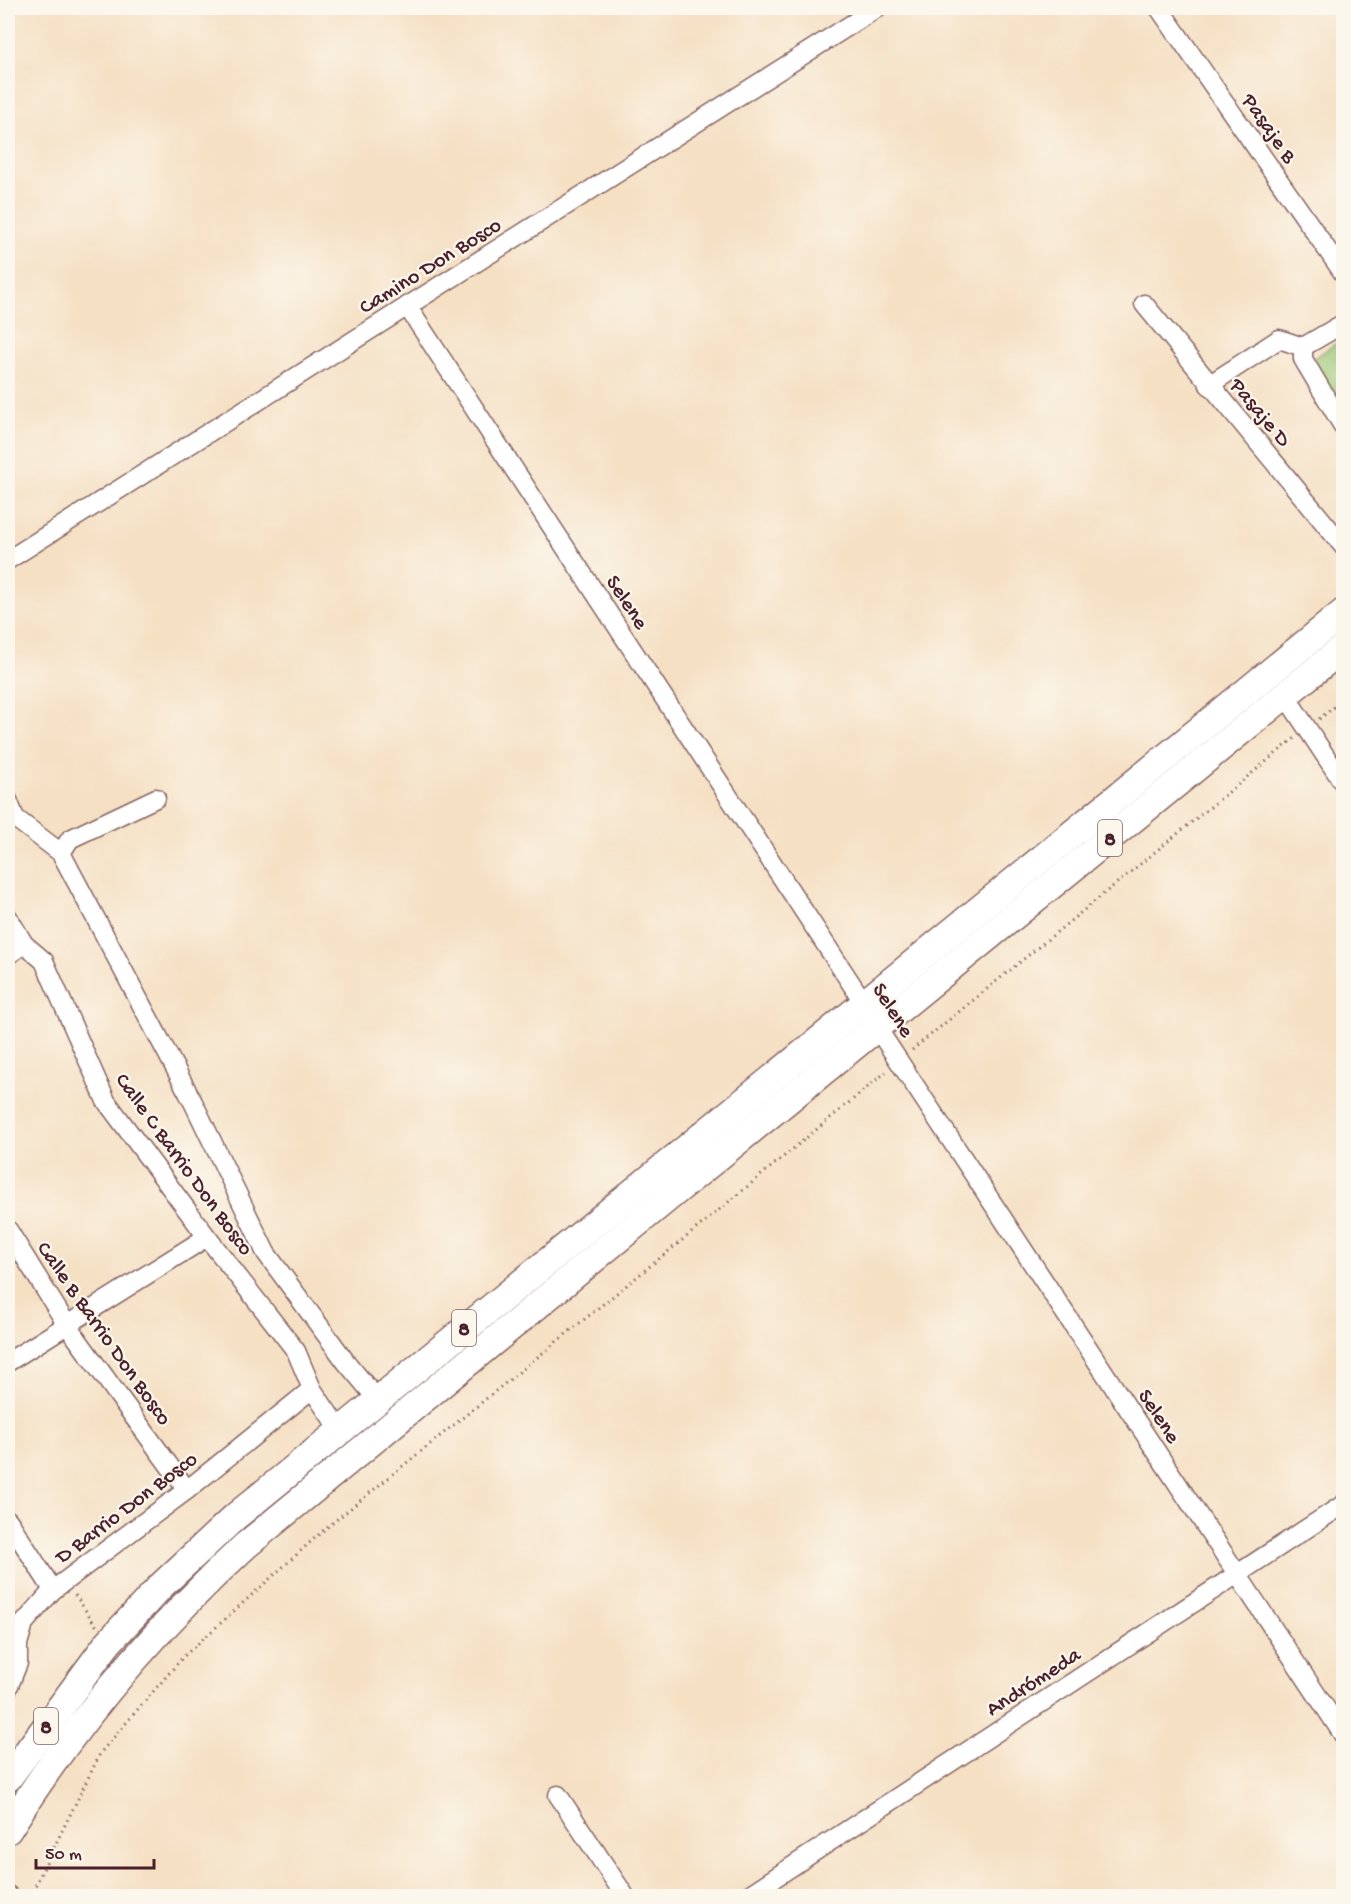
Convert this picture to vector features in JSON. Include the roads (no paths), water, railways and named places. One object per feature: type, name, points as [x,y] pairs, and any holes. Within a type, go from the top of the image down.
[{"type":"highway","name":"8","points":[[8,1778],[108,1643],[160,1586],[236,1516],[339,1429],[1344,612]]},
{"type":"highway","name":"8","points":[[8,1830],[68,1739],[112,1683],[184,1603],[245,1546],[675,1192],[1344,648]]},
{"type":"street","name":"Camino Don Bosco","points":[[8,560],[877,8]]},
{"type":"street","name":"Pasaje B","points":[[1159,8],[1344,274]]},
{"type":"street","name":"Pasaje D","points":[[1144,304],[1344,547]]},
{"type":"street","name":"Selene","points":[[407,306],[864,1003],[877,1028],[1344,1736]]},
{"type":"street","points":[[1209,385],[1279,339],[1303,347],[1344,323]]},
{"type":"street","points":[[1303,347],[1303,359],[1344,428]]},
{"type":"street","points":[[1285,694],[1344,784]]},
{"type":"street","points":[[61,853],[70,839],[156,798]]},
{"type":"street","points":[[8,800],[15,818],[61,853],[193,1102],[266,1253],[346,1362],[377,1399]]},
{"type":"street","name":"Calle C Barrio Don Bosco","points":[[8,917],[24,944],[44,962],[106,1101],[207,1237],[296,1351],[312,1389],[339,1429]]},
{"type":"street","points":[[8,955],[24,944]]},
{"type":"street","name":"Calle B Barrio Don Bosco","points":[[8,1230],[67,1325],[187,1490]]},
{"type":"street","points":[[8,1362],[207,1237]]},
{"type":"street","name":"D Barrio Don Bosco","points":[[8,1688],[18,1663],[18,1644],[24,1623],[59,1586],[187,1490],[312,1389]]},
{"type":"street","name":"Andrómeda","points":[[747,1896],[1344,1504]]},
{"type":"street","points":[[8,1520],[59,1586]]},
{"type":"street","points":[[558,1795],[625,1896]]}]
